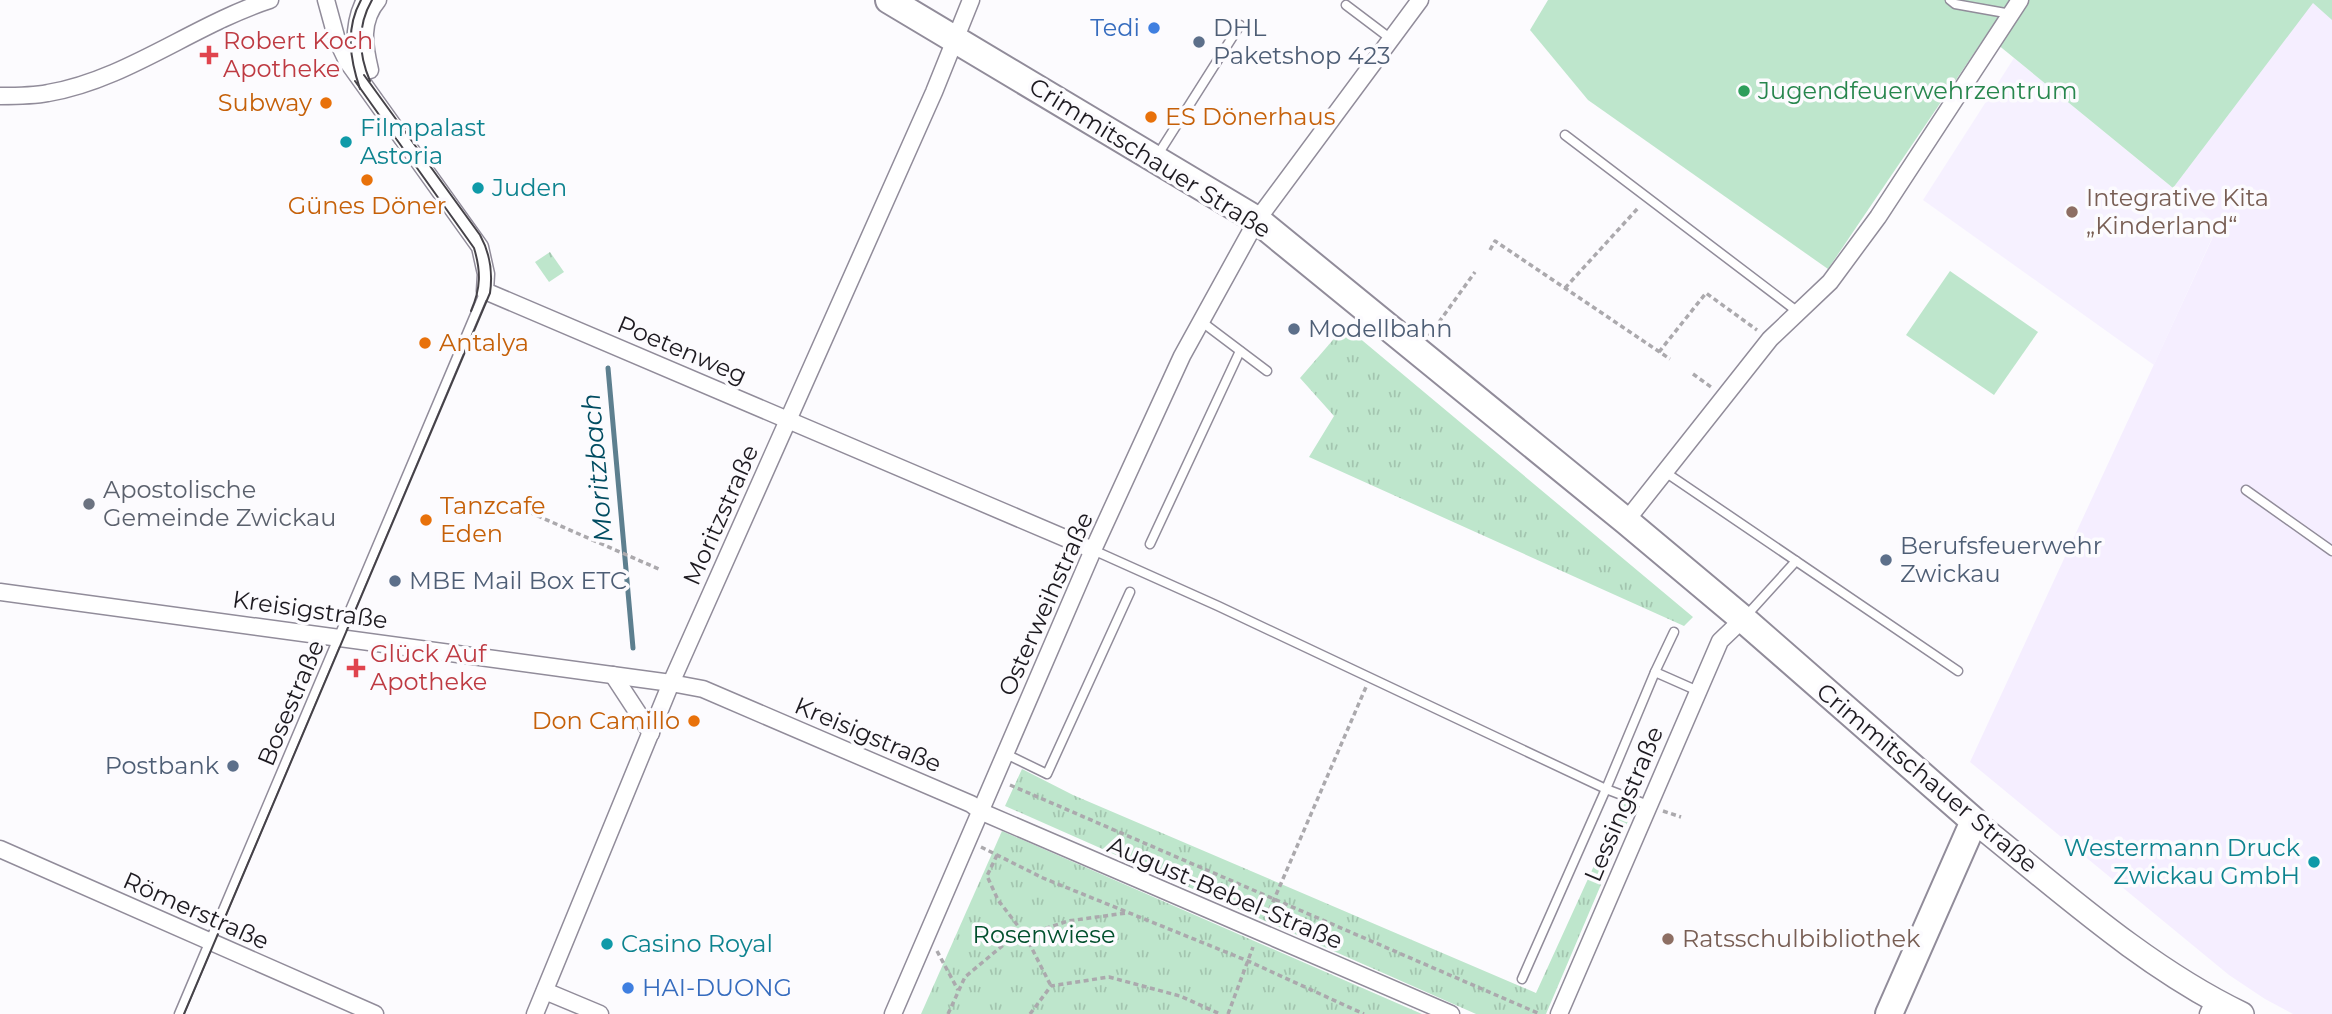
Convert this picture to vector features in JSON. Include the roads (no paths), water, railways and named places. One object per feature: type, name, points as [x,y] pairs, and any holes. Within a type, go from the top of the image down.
[{"type":"main road","name":"Crimmitschauer Straße","points":[[889,0],[1257,220],[1743,619],[1974,821],[2211,1007],[2242,1014]]},
{"type":"main road","points":[[1889,1014],[1974,821]]},
{"type":"street","points":[[0,96],[49,93],[92,80],[116,71],[245,6],[270,0]]},
{"type":"street","points":[[317,0],[327,42],[360,77]]},
{"type":"street","points":[[326,0],[337,40],[347,61],[474,237],[485,262],[485,290]]},
{"type":"street","points":[[360,77],[355,37],[365,0]]},
{"type":"street","points":[[360,77],[364,30],[372,7],[378,0]]},
{"type":"street","name":"Moritzstraße","points":[[535,1014],[671,683],[971,0]]},
{"type":"street","name":"Osterweihstraße","points":[[893,1014],[1093,550],[1182,356],[1257,220],[1420,0]]},
{"type":"street","points":[[1626,521],[1770,339],[1830,282],[1878,217],[2020,0]]},
{"type":"street","name":"Poetenweg","points":[[485,290],[1093,550]]},
{"type":"street","name":"Kreisigstraße","points":[[0,592],[340,636],[671,683],[703,690],[971,804],[982,812]]},
{"type":"street","name":"Lessingstraße","points":[[1559,1014],[1720,641],[1743,619]]},
{"type":"street","points":[[613,675],[651,733]]},
{"type":"street","name":"August-Bebel-Straße","points":[[982,812],[1451,1014]]},
{"type":"street","name":"Römerstraße","points":[[0,849],[375,1014]]},
{"type":"street","points":[[545,991],[600,1014]]},
{"type":"lane","points":[[1950,0],[1955,4],[2011,14]]},
{"type":"lane","points":[[1346,5],[1391,38]]},
{"type":"lane","points":[[1156,159],[1240,25]]},
{"type":"lane","points":[[1565,135],[1798,312]]},
{"type":"lane","name":"Bosestraße","points":[[179,1014],[485,290]]},
{"type":"lane","points":[[1202,322],[1267,371]]},
{"type":"lane","points":[[1150,544],[1240,351]]},
{"type":"lane","points":[[1665,472],[1958,671]]},
{"type":"lane","points":[[2246,490],[2332,551]]},
{"type":"lane","points":[[1093,550],[1606,789],[1648,805]]},
{"type":"lane","points":[[1743,619],[1796,561]]},
{"type":"lane","points":[[1006,754],[1047,774],[1130,592]]},
{"type":"lane","points":[[1522,979],[1674,632]]},
{"type":"lane","points":[[1656,672],[1698,691]]},
{"type":"waterway","name":"Moritzbach","points":[[608,368],[633,648]]},
{"type":"tram line","points":[[360,89],[354,67],[351,33],[361,0]]},
{"type":"tram line","points":[[370,81],[363,60],[361,40],[364,20],[372,0]]},
{"type":"tram line","points":[[184,1014],[490,293],[490,263],[480,235],[364,75]]},
{"type":"tram line","points":[[355,81],[474,248],[479,280],[471,311]]},
{"type":"place","name":"Tedi","points":[[1154,28]]},
{"type":"place","name":"DHL Paketshop 423","points":[[1199,42]]},
{"type":"place","name":"Robert Koch Apotheke","points":[[209,55]]},
{"type":"place","name":"Jugendfeuerwehrzentrum","points":[[1744,91]]},
{"type":"place","name":"Subway","points":[[326,103]]},
{"type":"place","name":"ES Dönerhaus","points":[[1151,117]]},
{"type":"place","name":"Filmpalast Astoria","points":[[346,142]]},
{"type":"place","name":"Günes Döner","points":[[367,180]]},
{"type":"place","name":"Juden","points":[[478,188]]},
{"type":"place","name":"Integrative Kita „Kinderland“","points":[[2072,212]]},
{"type":"place","name":"Modellbahn","points":[[1294,329]]},
{"type":"place","name":"Antalya","points":[[425,343]]},
{"type":"place","name":"Apostolische Gemeinde Zwickau","points":[[89,504]]},
{"type":"place","name":"Tanzcafe Eden","points":[[426,520]]},
{"type":"place","name":"Berufsfeuerwehr Zwickau","points":[[1886,560]]},
{"type":"place","name":"MBE Mail Box ETC","points":[[395,581]]},
{"type":"place","name":"Glück Auf Apotheke","points":[[356,668]]},
{"type":"place","name":"Don Camillo","points":[[694,721]]},
{"type":"place","name":"Postbank","points":[[233,766]]},
{"type":"place","name":"Westermann Druck Zwickau GmbH","points":[[2314,862]]},
{"type":"place","name":"Ratsschulbibliothek","points":[[1668,939]]},
{"type":"place","name":"Casino Royal","points":[[607,944]]},
{"type":"place","name":"HAI-DUONG","points":[[628,988]]},
{"type":"park label","name":"Rosenwiese","points":[[1044,935]]}]
